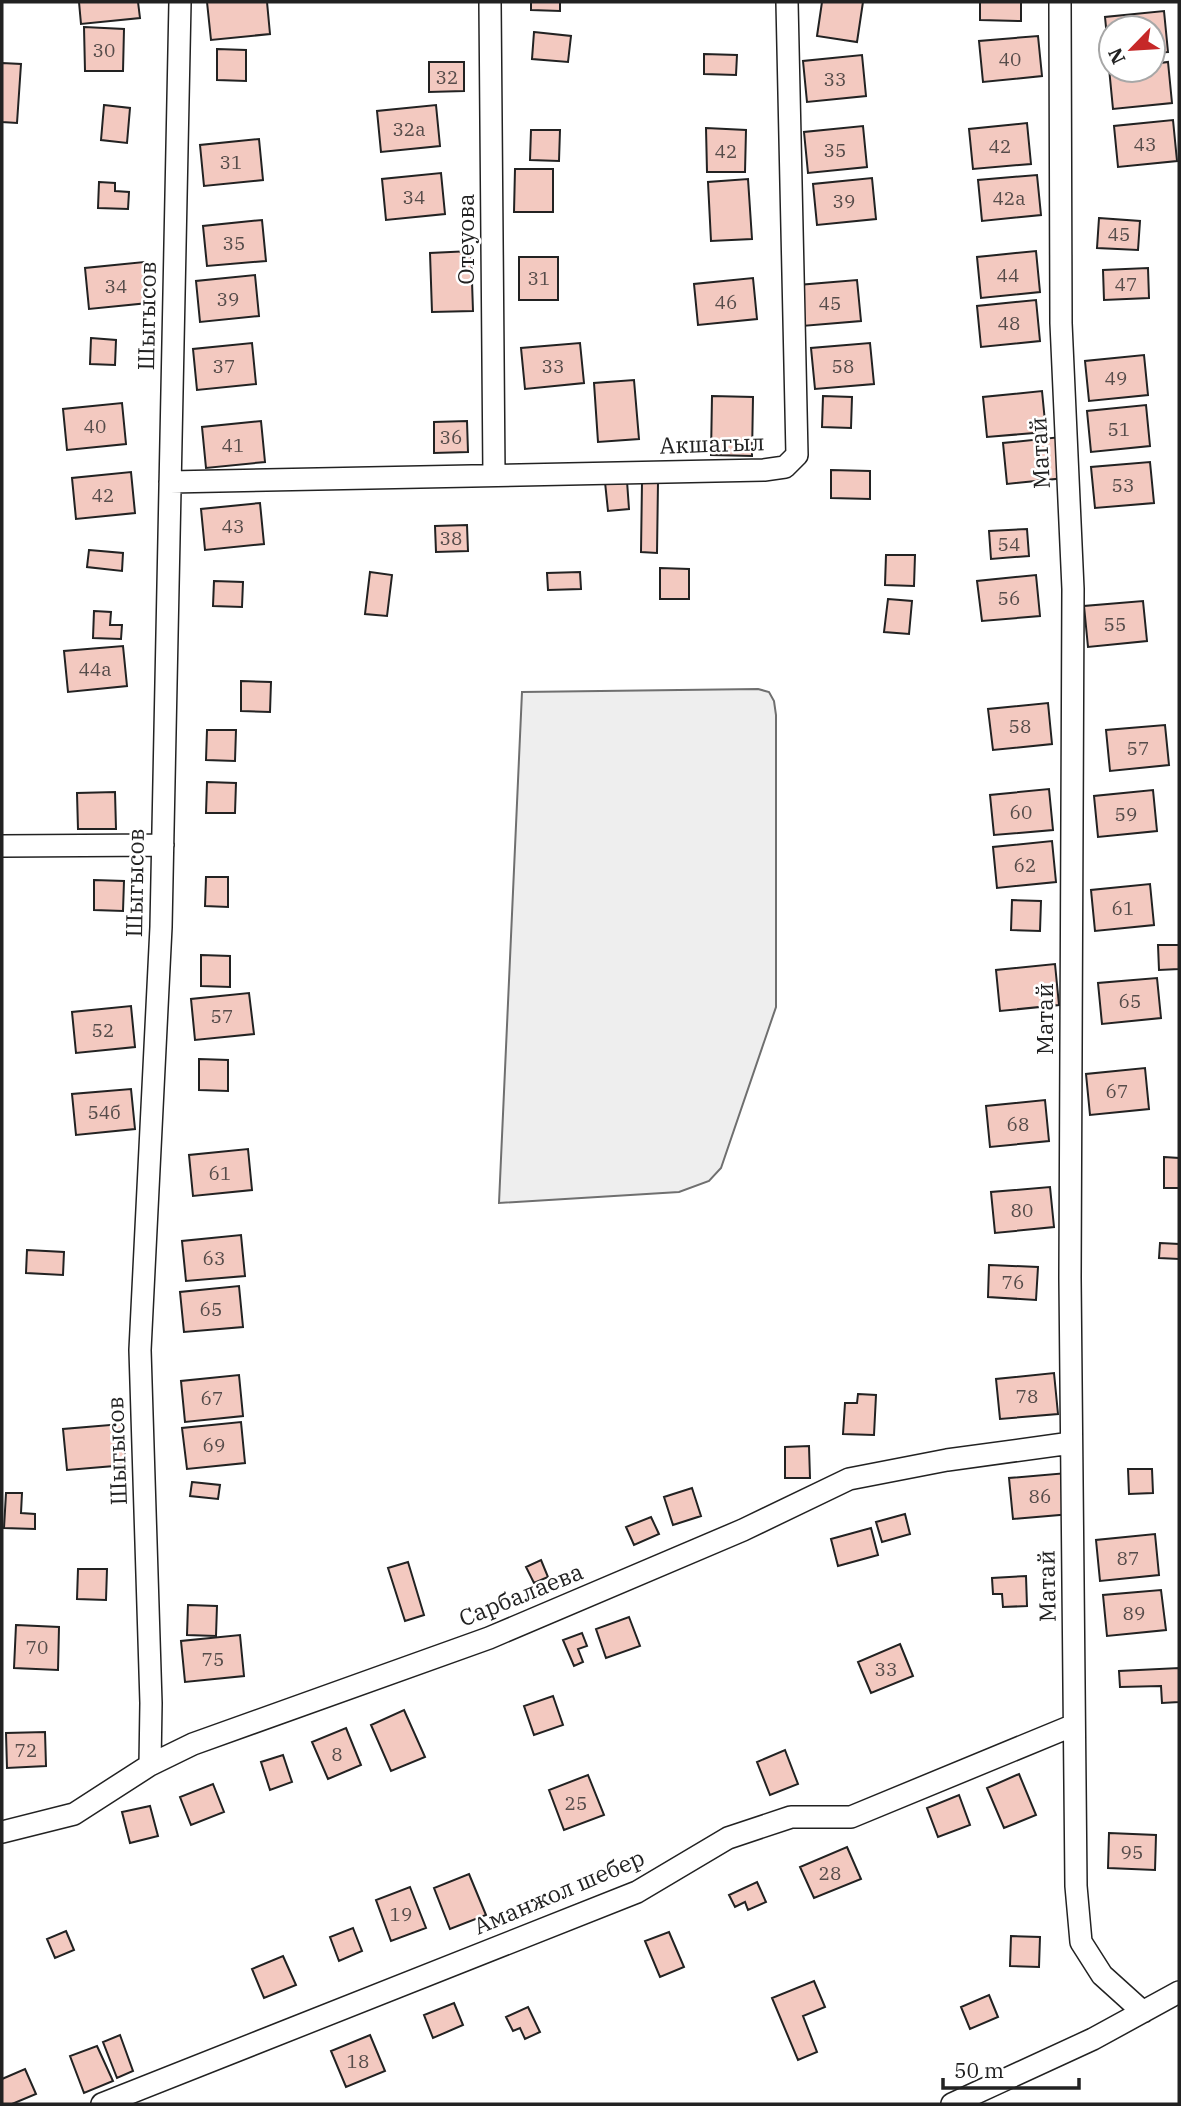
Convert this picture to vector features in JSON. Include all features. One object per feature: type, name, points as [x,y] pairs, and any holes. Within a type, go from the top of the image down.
[{"type":"street","name":"Шыгысов","points":[[150,1765],[151,1703],[140,1350],[161,927],[180,2]]},
{"type":"street","name":"Отеуова","points":[[490,2],[494,475]]},
{"type":"street","name":"Акшагыл","points":[[170,482],[764,470],[785,467],[797,455],[787,2]]},
{"type":"street","name":"Матай","points":[[1060,2],[1061,323],[1073,589],[1070,1251],[1076,1886],[1082,1942],[1102,1975],[1143,2011]]},
{"type":"street","points":[[2,846],[163,845]]},
{"type":"street","name":"Сарбалаева","points":[[2,1832],[74,1814],[150,1765],[205,1740],[489,1638],[743,1530],[849,1479],[947,1460],[1071,1443]]},
{"type":"street","name":"Аманжол шебер","points":[[102,2104],[637,1892],[728,1838],[791,1817],[851,1817],[1074,1725]]},
{"type":"street","points":[[952,2104],[1093,2039],[1179,1992]]},
{"type":"shaded area","points":[[758,689],[769,692],[774,701],[776,715],[776,1007],[721,1168],[709,1181],[679,1192],[499,1203],[522,692]]},
{"type":"building","points":[[79,2],[138,2],[140,18],[81,24]]},
{"type":"building","points":[[207,2],[267,2],[270,34],[211,40]]},
{"type":"building","points":[[531,2],[560,2],[560,11],[531,10]]},
{"type":"building","points":[[822,2],[863,2],[857,42],[817,36]]},
{"type":"building","points":[[980,2],[1021,2],[1021,21],[980,20]]},
{"type":"building","points":[[1164,11],[1164,14],[1134,14]]},
{"type":"building","points":[[84,27],[124,29],[123,71],[85,71]]},
{"type":"building","points":[[534,32],[571,36],[568,62],[532,59]]},
{"type":"building","points":[[1038,36],[1042,76],[983,82],[979,41]]},
{"type":"building","points":[[217,49],[246,50],[246,81],[217,80]]},
{"type":"building","points":[[704,54],[737,55],[736,75],[704,74]]},
{"type":"building","points":[[862,55],[866,96],[807,102],[803,61]]},
{"type":"building","points":[[429,62],[464,62],[464,91],[429,92]]},
{"type":"building","points":[[1167,62],[1172,103],[1113,109],[1111,84],[1167,84]]},
{"type":"building","points":[[2,63],[21,64],[17,123],[2,122]]},
{"type":"building","points":[[104,105],[130,108],[127,143],[101,140]]},
{"type":"building","points":[[436,105],[440,146],[381,152],[377,111]]},
{"type":"building","points":[[1173,120],[1177,161],[1118,167],[1114,126]]},
{"type":"building","points":[[1027,123],[1031,164],[973,169],[969,129]]},
{"type":"building","points":[[863,126],[867,167],[808,173],[804,132]]},
{"type":"building","points":[[706,128],[746,130],[745,172],[707,172]]},
{"type":"building","points":[[531,130],[560,130],[559,161],[530,160]]},
{"type":"building","points":[[259,139],[263,180],[204,186],[200,145]]},
{"type":"building","points":[[515,169],[553,169],[553,212],[514,212]]},
{"type":"building","points":[[441,173],[445,214],[386,220],[382,179]]},
{"type":"building","points":[[1037,175],[1041,215],[982,221],[978,180]]},
{"type":"building","points":[[872,178],[876,219],[817,225],[813,184]]},
{"type":"building","points":[[748,179],[752,239],[711,241],[708,182]]},
{"type":"building","points":[[99,182],[115,183],[115,191],[129,192],[128,209],[98,208]]},
{"type":"building","points":[[1099,218],[1140,221],[1138,250],[1097,248]]},
{"type":"building","points":[[262,220],[266,261],[207,266],[203,226]]},
{"type":"building","points":[[471,251],[473,311],[432,312],[430,253]]},
{"type":"building","points":[[1036,251],[1040,292],[981,298],[977,257]]},
{"type":"building","points":[[519,257],[558,257],[558,300],[519,300]]},
{"type":"building","points":[[144,262],[148,303],[89,309],[85,268]]},
{"type":"building","points":[[1148,268],[1149,298],[1104,300],[1103,270]]},
{"type":"building","points":[[255,275],[259,316],[200,322],[196,281]]},
{"type":"building","points":[[753,278],[757,319],[698,325],[694,284]]},
{"type":"building","points":[[857,280],[861,321],[802,326],[798,285]]},
{"type":"building","points":[[1036,300],[1040,341],[981,347],[977,306]]},
{"type":"building","points":[[91,338],[116,340],[115,365],[90,364]]},
{"type":"building","points":[[252,343],[256,384],[197,390],[193,349]]},
{"type":"building","points":[[580,343],[584,383],[525,389],[521,348]]},
{"type":"building","points":[[870,343],[874,384],[815,389],[811,348]]},
{"type":"building","points":[[1144,355],[1148,395],[1089,401],[1085,361]]},
{"type":"building","points":[[634,380],[639,439],[598,442],[594,383]]},
{"type":"building","points":[[1042,391],[1046,432],[987,437],[983,397]]},
{"type":"building","points":[[712,396],[753,397],[752,456],[711,455]]},
{"type":"building","points":[[823,396],[852,397],[851,428],[822,427]]},
{"type":"building","points":[[122,403],[126,444],[67,450],[63,409]]},
{"type":"building","points":[[1146,405],[1150,446],[1091,452],[1087,411]]},
{"type":"building","points":[[261,421],[265,462],[206,468],[202,427]]},
{"type":"building","points":[[467,421],[468,452],[434,453],[434,422]]},
{"type":"building","points":[[1061,437],[1065,478],[1007,484],[1003,443]]},
{"type":"building","points":[[1150,462],[1154,503],[1095,508],[1091,467]]},
{"type":"building","points":[[831,470],[870,471],[870,499],[831,498]]},
{"type":"building","points":[[131,472],[135,513],[76,519],[72,478]]},
{"type":"building","points":[[627,481],[629,509],[608,511],[605,482]]},
{"type":"building","points":[[642,482],[658,482],[657,553],[641,552]]},
{"type":"building","points":[[260,503],[264,544],[205,550],[201,509]]},
{"type":"building","points":[[467,525],[468,551],[436,552],[435,526]]},
{"type":"building","points":[[1027,529],[1029,556],[991,559],[989,531]]},
{"type":"building","points":[[89,550],[123,553],[122,571],[87,567]]},
{"type":"building","points":[[886,555],[915,555],[914,586],[885,585]]},
{"type":"building","points":[[660,568],[689,569],[689,599],[660,599]]},
{"type":"building","points":[[370,572],[392,575],[387,616],[365,614]]},
{"type":"building","points":[[580,572],[581,589],[548,590],[547,573]]},
{"type":"building","points":[[1036,575],[1040,616],[982,621],[977,581]]},
{"type":"building","points":[[214,581],[243,582],[242,607],[213,606]]},
{"type":"building","points":[[888,599],[912,601],[909,634],[884,632]]},
{"type":"building","points":[[1143,601],[1147,641],[1088,647],[1084,606]]},
{"type":"building","points":[[94,611],[111,612],[110,625],[122,625],[121,639],[93,638]]},
{"type":"building","points":[[123,646],[127,686],[68,692],[64,651]]},
{"type":"building","points":[[241,681],[271,682],[270,712],[241,711]]},
{"type":"building","points":[[1048,703],[1052,744],[993,750],[988,709]]},
{"type":"building","points":[[1165,725],[1169,765],[1110,771],[1106,730]]},
{"type":"building","points":[[207,730],[236,730],[235,761],[206,760]]},
{"type":"building","points":[[207,782],[236,783],[235,813],[206,813]]},
{"type":"building","points":[[1049,789],[1053,830],[994,835],[990,795]]},
{"type":"building","points":[[1153,790],[1157,831],[1098,837],[1094,796]]},
{"type":"building","points":[[115,792],[116,829],[78,829],[77,793]]},
{"type":"building","points":[[1052,841],[1056,882],[997,888],[993,847]]},
{"type":"building","points":[[206,877],[228,877],[228,907],[205,906]]},
{"type":"building","points":[[94,880],[124,881],[123,911],[94,910]]},
{"type":"building","points":[[1150,884],[1154,925],[1095,931],[1091,890]]},
{"type":"building","points":[[1012,900],[1041,901],[1040,931],[1011,930]]},
{"type":"building","points":[[1158,945],[1179,945],[1179,969],[1159,970]]},
{"type":"building","points":[[201,955],[230,956],[230,987],[201,986]]},
{"type":"building","points":[[1055,964],[1059,1005],[1000,1011],[996,970]]},
{"type":"building","points":[[1157,978],[1161,1018],[1102,1024],[1098,983]]},
{"type":"building","points":[[249,993],[254,1034],[195,1040],[191,999]]},
{"type":"building","points":[[131,1006],[135,1047],[76,1053],[72,1012]]},
{"type":"building","points":[[199,1059],[228,1060],[228,1091],[199,1090]]},
{"type":"building","points":[[1145,1068],[1149,1109],[1090,1115],[1086,1074]]},
{"type":"building","points":[[131,1089],[135,1129],[76,1135],[72,1094]]},
{"type":"building","points":[[1045,1100],[1049,1141],[990,1147],[986,1106]]},
{"type":"building","points":[[248,1149],[252,1190],[193,1196],[189,1155]]},
{"type":"building","points":[[1164,1157],[1179,1158],[1179,1188],[1164,1188]]},
{"type":"building","points":[[1050,1187],[1054,1227],[995,1233],[991,1192]]},
{"type":"building","points":[[241,1235],[245,1276],[186,1281],[182,1241]]},
{"type":"building","points":[[1160,1243],[1179,1244],[1179,1259],[1159,1258]]},
{"type":"building","points":[[27,1250],[64,1252],[63,1275],[26,1273]]},
{"type":"building","points":[[989,1265],[1038,1267],[1036,1300],[988,1297]]},
{"type":"building","points":[[239,1286],[243,1327],[184,1332],[180,1292]]},
{"type":"building","points":[[1054,1373],[1058,1414],[1000,1419],[996,1379]]},
{"type":"building","points":[[239,1375],[243,1416],[185,1422],[181,1381]]},
{"type":"building","points":[[858,1394],[876,1395],[874,1435],[843,1434],[845,1403],[857,1403]]},
{"type":"building","points":[[241,1422],[245,1463],[187,1469],[182,1428]]},
{"type":"building","points":[[122,1424],[126,1465],[67,1470],[63,1429]]},
{"type":"building","points":[[809,1446],[810,1478],[785,1478],[785,1447]]},
{"type":"building","points":[[1128,1469],[1152,1469],[1153,1493],[1129,1494]]},
{"type":"building","points":[[1067,1473],[1071,1514],[1013,1519],[1009,1478]]},
{"type":"building","points":[[192,1482],[220,1485],[218,1499],[190,1496]]},
{"type":"building","points":[[692,1488],[701,1516],[673,1525],[664,1497]]},
{"type":"building","points":[[6,1493],[22,1493],[21,1513],[35,1514],[35,1529],[4,1528]]},
{"type":"building","points":[[905,1514],[910,1534],[882,1542],[876,1522]]},
{"type":"building","points":[[651,1517],[659,1534],[634,1545],[626,1527]]},
{"type":"building","points":[[871,1528],[878,1555],[838,1566],[831,1539]]},
{"type":"building","points":[[1155,1534],[1159,1575],[1100,1581],[1096,1540]]},
{"type":"building","points":[[541,1560],[548,1577],[534,1583],[526,1567]]},
{"type":"building","points":[[408,1562],[424,1615],[405,1621],[388,1568]]},
{"type":"building","points":[[78,1569],[107,1569],[106,1600],[77,1599]]},
{"type":"building","points":[[1026,1576],[1027,1606],[1003,1607],[1002,1594],[993,1594],[992,1578]]},
{"type":"building","points":[[1161,1590],[1166,1630],[1107,1636],[1103,1595]]},
{"type":"building","points":[[188,1605],[217,1606],[216,1636],[187,1635]]},
{"type":"building","points":[[629,1617],[640,1646],[606,1658],[596,1629]]},
{"type":"building","points":[[16,1625],[59,1627],[58,1670],[14,1668]]},
{"type":"building","points":[[582,1633],[587,1646],[578,1649],[583,1662],[574,1666],[563,1640]]},
{"type":"building","points":[[240,1635],[244,1676],[185,1682],[181,1641]]},
{"type":"building","points":[[900,1644],[913,1676],[871,1693],[858,1662]]},
{"type":"building","points":[[1179,1668],[1179,1702],[1162,1703],[1161,1686],[1120,1687],[1119,1671]]},
{"type":"building","points":[[553,1696],[563,1725],[534,1735],[524,1706]]},
{"type":"building","points":[[404,1710],[425,1757],[391,1771],[371,1725]]},
{"type":"building","points":[[346,1728],[361,1765],[328,1779],[312,1742]]},
{"type":"building","points":[[45,1732],[46,1766],[7,1768],[6,1733]]},
{"type":"building","points":[[785,1750],[798,1784],[770,1795],[757,1762]]},
{"type":"building","points":[[283,1755],[292,1782],[270,1790],[261,1762]]},
{"type":"building","points":[[1019,1774],[1036,1815],[1004,1828],[987,1788]]},
{"type":"building","points":[[588,1775],[604,1815],[564,1830],[549,1790]]},
{"type":"building","points":[[213,1784],[224,1812],[191,1825],[180,1797]]},
{"type":"building","points":[[959,1795],[970,1825],[938,1837],[927,1808]]},
{"type":"building","points":[[150,1806],[158,1836],[130,1843],[122,1812]]},
{"type":"building","points":[[1109,1833],[1156,1835],[1155,1870],[1108,1868]]},
{"type":"building","points":[[847,1847],[861,1879],[814,1898],[800,1867]]},
{"type":"building","points":[[469,1874],[486,1915],[450,1929],[434,1888]]},
{"type":"building","points":[[757,1882],[766,1902],[748,1910],[745,1902],[735,1907],[729,1895]]},
{"type":"building","points":[[410,1887],[426,1928],[391,1941],[376,1900]]},
{"type":"building","points":[[353,1928],[362,1951],[339,1961],[330,1937]]},
{"type":"building","points":[[66,1931],[74,1950],[55,1958],[47,1939]]},
{"type":"building","points":[[669,1932],[684,1967],[660,1977],[645,1941]]},
{"type":"building","points":[[1011,1936],[1040,1937],[1039,1967],[1010,1966]]},
{"type":"building","points":[[283,1956],[296,1985],[264,1998],[252,1969]]},
{"type":"building","points":[[814,1981],[825,2007],[803,2016],[817,2052],[798,2060],[772,1998]]},
{"type":"building","points":[[989,1995],[998,2017],[970,2029],[961,2007]]},
{"type":"building","points":[[454,2003],[463,2025],[433,2038],[424,2015]]},
{"type":"building","points":[[528,2007],[540,2032],[525,2039],[520,2028],[513,2031],[506,2017]]},
{"type":"building","points":[[120,2035],[133,2071],[117,2078],[103,2042]]},
{"type":"building","points":[[370,2035],[385,2071],[346,2087],[331,2051]]},
{"type":"building","points":[[97,2046],[113,2081],[84,2093],[70,2056]]},
{"type":"building","points":[[25,2069],[36,2094],[12,2104],[2,2104],[2,2079]]}]
